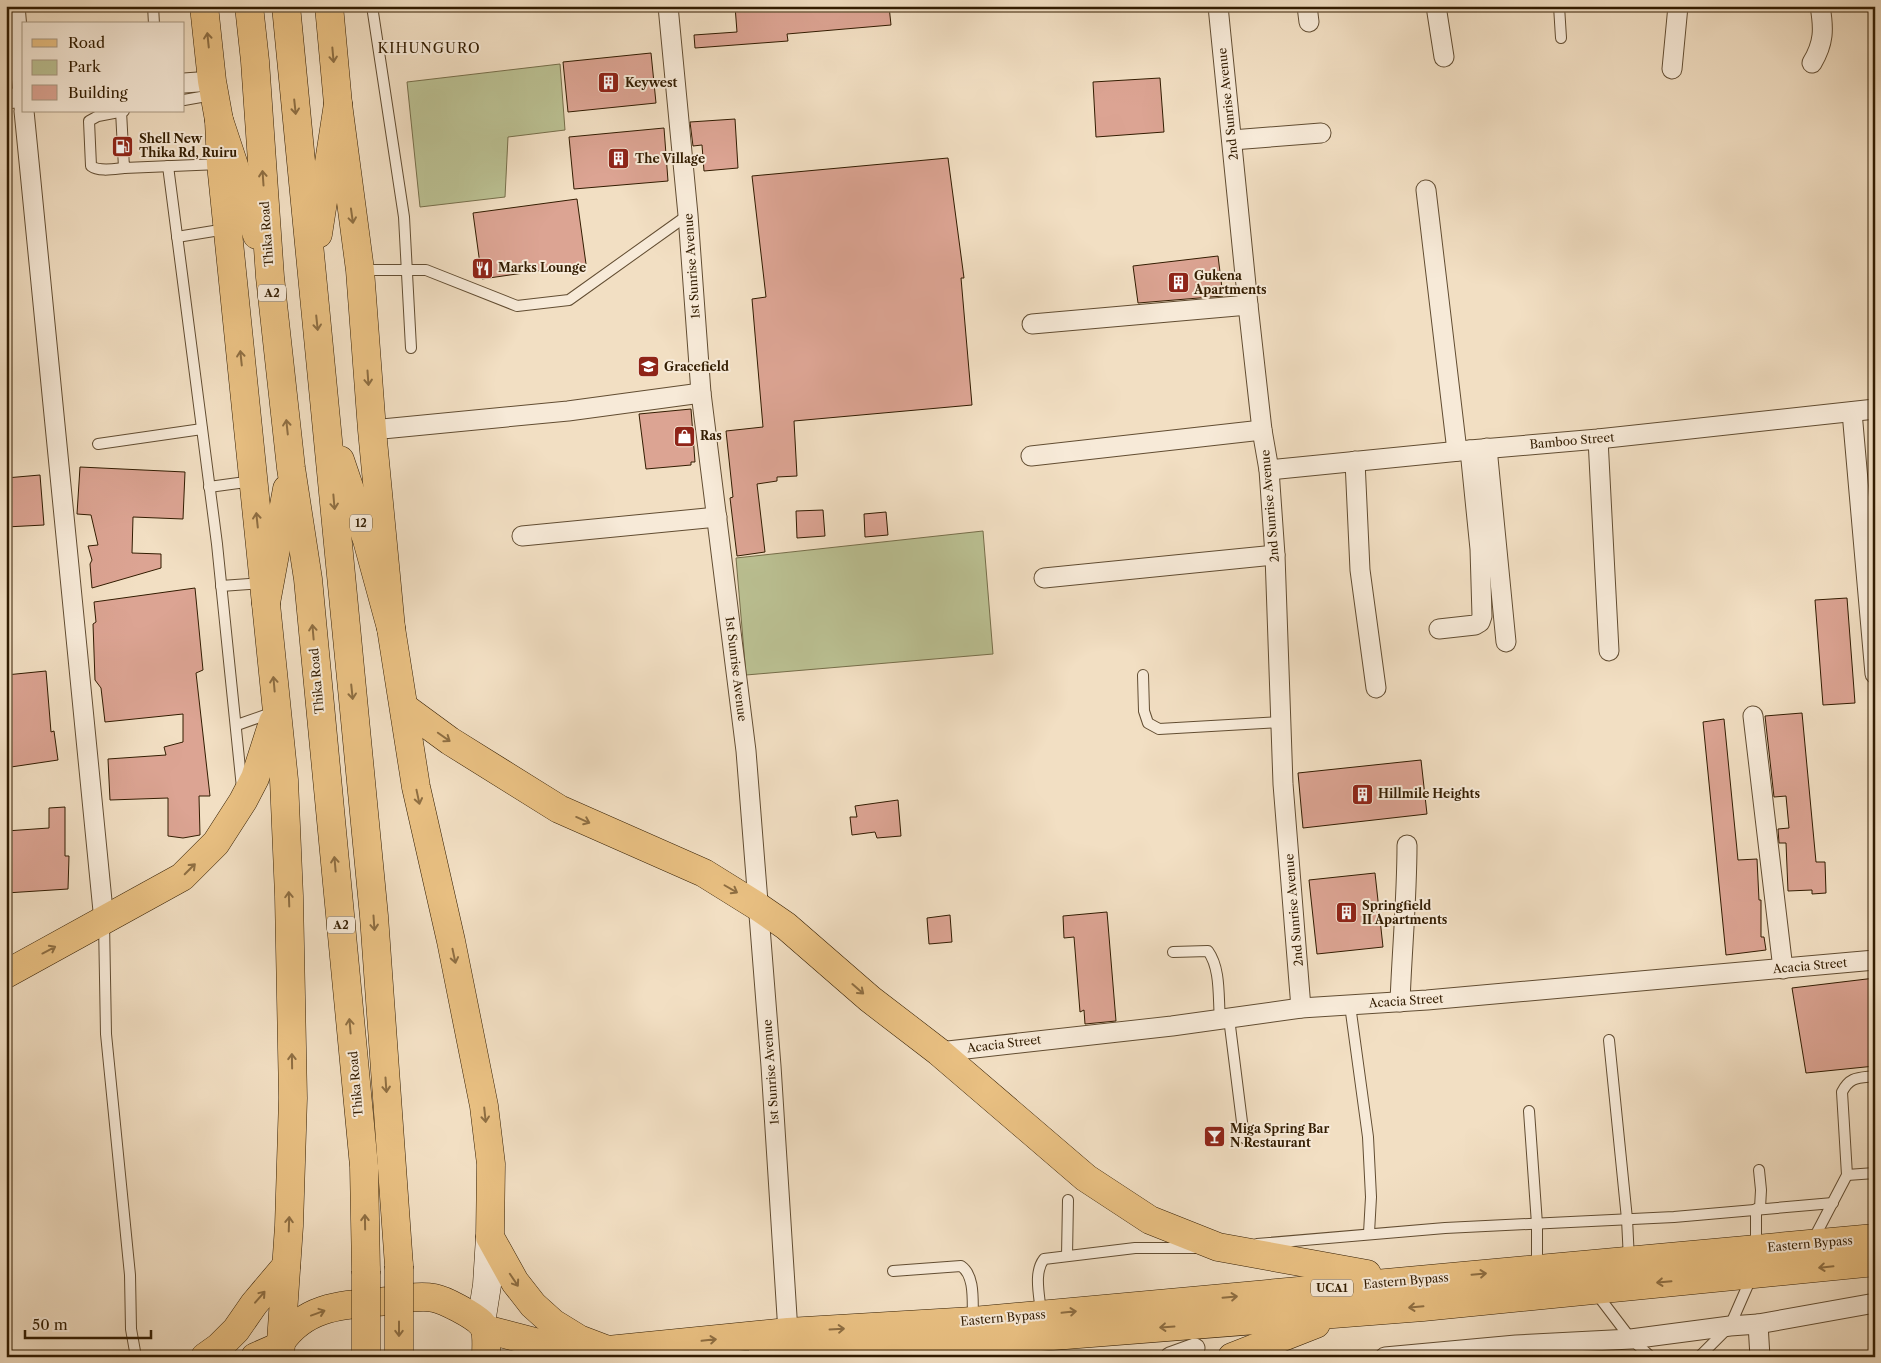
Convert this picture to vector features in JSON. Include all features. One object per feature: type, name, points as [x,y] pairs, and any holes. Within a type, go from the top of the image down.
[{"type":"main road","points":[[204,6],[284,780],[292,997],[293,1098],[289,1226],[280,1348]]},
{"type":"main road","name":"Thika Road","points":[[249,6],[255,61],[270,277],[291,468],[308,579],[364,1166],[366,1357]]},
{"type":"main road","name":"A2","points":[[286,6],[374,926],[399,1266],[399,1357]]},
{"type":"main road","points":[[328,6],[338,104],[360,270],[372,430],[391,628],[416,787],[453,951],[484,1106],[491,1164],[490,1237],[483,1326],[486,1357]]},
{"type":"main road","points":[[215,98],[270,277]]},
{"type":"main road","points":[[312,274],[338,104]]},
{"type":"main road","name":"12","points":[[326,419],[367,540],[391,628]]},
{"type":"main road","points":[[265,593],[291,468]]},
{"type":"main road","points":[[404,708],[450,741],[559,809],[704,873],[757,906],[786,926],[870,1000],[939,1052],[1086,1178],[1150,1220],[1218,1247],[1304,1264],[1408,1281]]},
{"type":"main road","points":[[6,974],[182,877],[216,843],[243,801],[258,770],[276,712]]},
{"type":"main road","points":[[490,1237],[515,1282],[533,1305],[553,1323],[578,1339],[608,1350]]},
{"type":"main road","name":"Eastern Bypass","points":[[761,1357],[1423,1307],[1592,1289],[1754,1262],[1811,1244],[1875,1238]]},
{"type":"main road","name":"Eastern Bypass","points":[[788,1332],[973,1321],[1629,1260],[1875,1262]]},
{"type":"main road","points":[[205,1357],[236,1330],[254,1304],[286,1266]]},
{"type":"main road","points":[[255,1357],[280,1348],[290,1328],[315,1313],[338,1306],[425,1296],[449,1303],[483,1326]]},
{"type":"main road","points":[[1232,1357],[1346,1313]]},
{"type":"main road","name":"UCA1","points":[[483,1326],[554,1347],[608,1350],[788,1332]]},
{"type":"street","points":[[15,6],[20,102],[104,921]]},
{"type":"street","name":"1st Sunrise Avenue","points":[[668,6],[688,215],[701,393],[746,751],[771,1066],[788,1332]]},
{"type":"street","name":"2nd Sunrise Avenue","points":[[1218,6],[1248,306],[1262,430],[1269,470],[1275,555],[1283,784],[1302,1008]]},
{"type":"street","points":[[1436,6],[1444,57]]},
{"type":"street","points":[[1672,69],[1678,6]]},
{"type":"street","points":[[1812,63],[1820,50],[1823,32],[1820,6]]},
{"type":"street","points":[[185,83],[215,98]]},
{"type":"street","points":[[1232,140],[1322,133]]},
{"type":"street","points":[[1426,190],[1506,642]]},
{"type":"street","points":[[1032,324],[1248,306]]},
{"type":"street","points":[[372,430],[568,411],[701,393]]},
{"type":"street","name":"Bamboo Street","points":[[1269,470],[1598,439],[1875,410]]},
{"type":"street","points":[[1852,412],[1875,674]]},
{"type":"street","points":[[1031,456],[1262,430]]},
{"type":"street","points":[[1598,439],[1609,651]]},
{"type":"street","points":[[1439,629],[1475,625],[1480,622],[1482,616],[1480,549],[1471,450]]},
{"type":"street","points":[[1355,461],[1360,570],[1376,688]]},
{"type":"street","points":[[522,536],[717,517]]},
{"type":"street","points":[[1044,578],[1275,555]]},
{"type":"street","points":[[1753,716],[1783,969]]},
{"type":"street","points":[[1400,1002],[1407,892],[1407,845]]},
{"type":"street","name":"Acacia Street","points":[[939,1052],[1302,1008],[1400,1002],[1875,960]]},
{"type":"street","points":[[1385,1357],[1516,1345],[1631,1339],[1758,1324],[1875,1303]]},
{"type":"street","points":[[1758,1324],[1760,1357]]},
{"type":"street","points":[[1170,1357],[1195,1348]]},
{"type":"lane","points":[[153,6],[154,22]]},
{"type":"lane","points":[[372,6],[404,217],[411,348]]},
{"type":"lane","points":[[1559,6],[1562,38]]},
{"type":"lane","points":[[185,100],[215,98]]},
{"type":"lane","points":[[117,112],[98,116],[89,121],[91,166],[95,169],[221,164]]},
{"type":"lane","points":[[122,112],[124,168]]},
{"type":"lane","points":[[168,166],[221,586],[237,725],[243,801]]},
{"type":"lane","points":[[360,270],[426,270],[517,306],[569,300],[688,215]]},
{"type":"lane","points":[[177,237],[228,229]]},
{"type":"lane","points":[[98,444],[202,429]]},
{"type":"lane","points":[[209,487],[253,481]]},
{"type":"lane","points":[[221,586],[265,593]]},
{"type":"lane","points":[[1143,675],[1144,711],[1148,722],[1159,729],[1281,722]]},
{"type":"lane","points":[[237,725],[276,712]]},
{"type":"lane","points":[[104,921],[106,1034],[130,1275],[131,1329],[136,1357]]},
{"type":"lane","points":[[1173,952],[1208,951],[1216,967],[1244,1138]]},
{"type":"lane","points":[[1350,1005],[1368,1137],[1371,1196],[1369,1233]]},
{"type":"lane","points":[[1609,1040],[1627,1219],[1629,1260]]},
{"type":"lane","points":[[1811,1244],[1847,1175],[1842,1092],[1847,1083],[1856,1078],[1875,1076]]},
{"type":"lane","points":[[1529,1111],[1537,1224],[1537,1269]]},
{"type":"lane","points":[[1699,1357],[1730,1326],[1754,1262],[1761,1190],[1759,1170]]},
{"type":"lane","points":[[1847,1175],[1875,1172]]},
{"type":"lane","points":[[1067,1256],[1068,1200]]},
{"type":"lane","points":[[1041,1315],[1038,1273],[1044,1258],[1135,1248],[1218,1247],[1369,1233],[1674,1217],[1833,1203]]},
{"type":"lane","points":[[893,1271],[961,1266],[966,1269],[970,1277],[973,1321]]},
{"type":"lane","points":[[1592,1289],[1631,1339],[1651,1357]]},
{"type":"green space","points":[[560,64],[565,130],[508,137],[505,197],[420,207],[407,82]]},
{"type":"green space","points":[[983,531],[993,654],[746,675],[736,558]]},
{"type":"building","points":[[735,6],[889,6],[891,25],[787,34],[788,41],[695,48],[694,35],[737,32]]},
{"type":"building","name":"Keywest","points":[[651,53],[656,103],[568,112],[563,62]]},
{"type":"building","points":[[1160,78],[1164,132],[1096,137],[1093,82]]},
{"type":"building","points":[[735,119],[738,168],[704,171],[702,145],[693,146],[690,122]]},
{"type":"building","name":"The Village","points":[[664,128],[668,181],[574,189],[569,137]]},
{"type":"building","points":[[948,158],[964,278],[961,278],[972,405],[794,421],[797,476],[777,477],[777,481],[757,484],[765,552],[737,556],[730,498],[733,497],[726,431],[763,427],[752,299],[766,297],[752,176]]},
{"type":"building","points":[[577,199],[586,264],[482,279],[473,213]]},
{"type":"building","name":"Gukena Apartments","points":[[1218,256],[1223,296],[1138,303],[1133,266]]},
{"type":"building","points":[[691,409],[695,462],[691,462],[691,465],[646,469],[639,414]]},
{"type":"building","points":[[80,467],[185,472],[183,519],[133,517],[132,553],[161,554],[161,568],[92,588],[90,564],[92,560],[88,546],[98,545],[91,515],[77,514]]},
{"type":"building","points":[[40,475],[44,525],[6,527],[6,478]]},
{"type":"building","points":[[823,510],[825,536],[797,538],[796,511]]},
{"type":"building","points":[[886,512],[888,535],[865,537],[864,514]]},
{"type":"building","points":[[195,588],[203,670],[196,673],[210,796],[199,796],[200,835],[183,838],[168,836],[168,798],[110,800],[108,759],[166,755],[164,747],[183,742],[183,714],[105,722],[101,688],[95,680],[93,624],[96,622],[94,602]]},
{"type":"building","points":[[1847,598],[1855,703],[1823,705],[1815,600]]},
{"type":"building","points":[[46,671],[51,732],[54,731],[58,760],[11,767],[6,734],[6,675]]},
{"type":"building","points":[[1802,713],[1816,862],[1825,862],[1826,893],[1812,894],[1812,890],[1788,891],[1786,843],[1779,843],[1778,829],[1789,828],[1786,796],[1774,797],[1765,716]]},
{"type":"building","points":[[1724,719],[1738,860],[1757,859],[1759,900],[1761,900],[1761,937],[1764,937],[1766,950],[1726,955],[1703,722]]},
{"type":"building","name":"Hillmile Heights","points":[[1421,760],[1427,814],[1303,828],[1298,773]]},
{"type":"building","points":[[898,800],[901,836],[877,838],[875,832],[852,835],[850,817],[857,817],[855,806]]},
{"type":"building","points":[[65,807],[65,856],[69,856],[68,889],[6,893],[6,831],[49,828],[49,808]]},
{"type":"building","name":"Springfield II Apartments","points":[[1375,873],[1383,947],[1317,954],[1309,880]]},
{"type":"building","points":[[1107,912],[1116,1021],[1085,1024],[1084,1010],[1080,1012],[1074,937],[1064,938],[1063,916]]},
{"type":"building","points":[[950,915],[952,942],[929,944],[927,918]]},
{"type":"building","points":[[1875,978],[1875,1066],[1806,1073],[1792,988]]},
{"type":"place","name":"Keywest","points":[[609,83]]},
{"type":"place","name":"Shell New Thika Rd, Ruiru","points":[[123,146]]},
{"type":"place","name":"The Village","points":[[619,159]]},
{"type":"place","name":"Marks Lounge","points":[[482,268]]},
{"type":"place","name":"Gukena Apartments","points":[[1178,283]]},
{"type":"place","name":"Gracefield","points":[[648,367]]},
{"type":"place","name":"Ras","points":[[684,436]]},
{"type":"place","name":"Hillmile Heights","points":[[1362,794]]},
{"type":"place","name":"Springfield II Apartments","points":[[1346,913]]},
{"type":"place","name":"Miga Spring Bar N Restaurant","points":[[1214,1136]]},
{"type":"district","name":"KIHUNGURO","points":[[429,48]]}]
